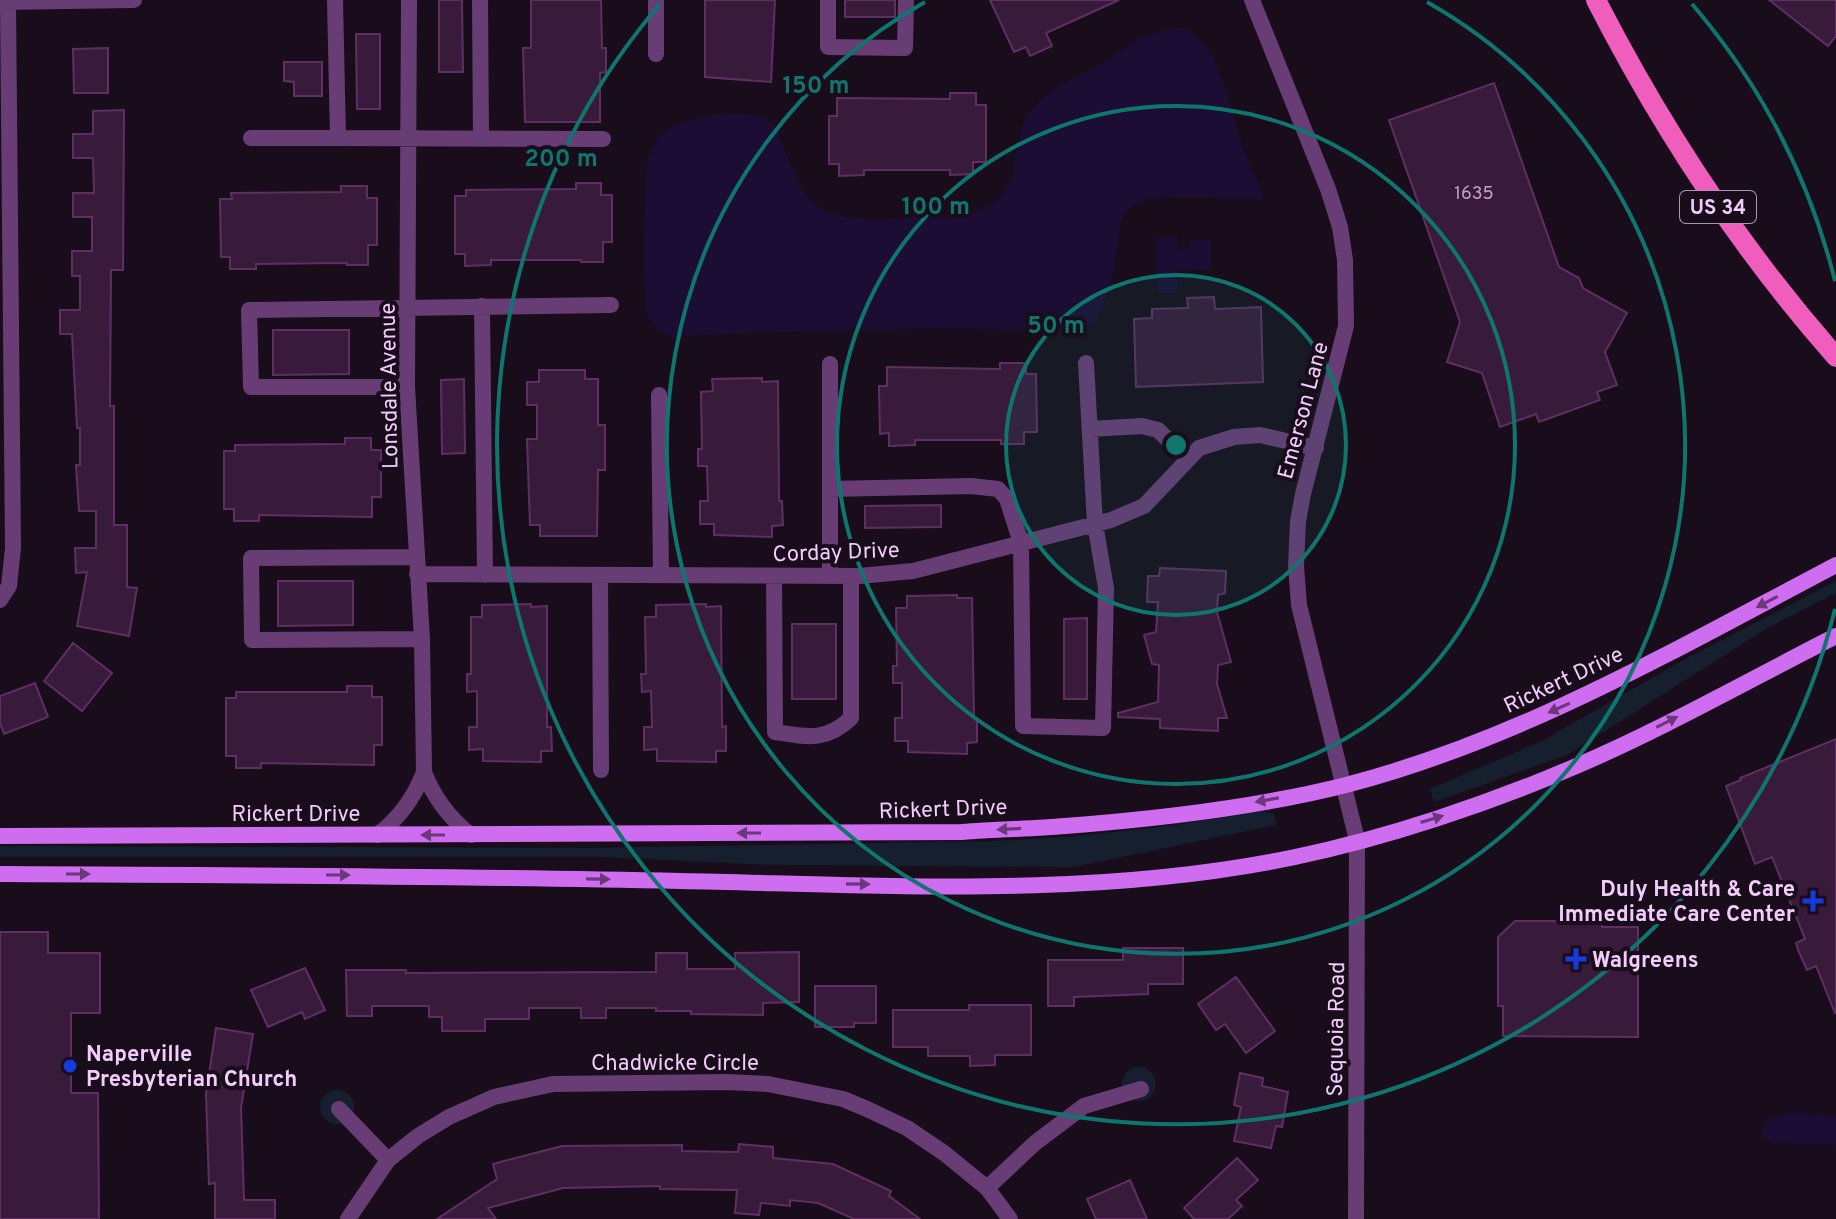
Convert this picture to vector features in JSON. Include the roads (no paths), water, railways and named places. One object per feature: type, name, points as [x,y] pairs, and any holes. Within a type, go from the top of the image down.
[{"type":"main road","name":"US 34","points":[[1596,0],[1671,138],[1774,284],[1836,357]]},
{"type":"street","points":[[0,600],[9,586],[13,548],[4,2],[134,0]]},
{"type":"street","points":[[335,0],[338,138]]},
{"type":"street","name":"Lonsdale Avenue","points":[[409,0],[407,387],[422,639],[424,772],[431,791],[448,814],[471,835]]},
{"type":"street","points":[[480,0],[481,138]]},
{"type":"street","points":[[656,0],[656,54]]},
{"type":"street","points":[[828,0],[828,47],[905,48],[906,0]]},
{"type":"street","name":"Emerson Lane","points":[[1252,0],[1328,189],[1340,227],[1345,260],[1346,326],[1298,521],[1296,566],[1303,628],[1357,840]]},
{"type":"street","points":[[251,138],[603,139]]},
{"type":"street","points":[[407,387],[251,387],[249,310],[611,305]]},
{"type":"street","points":[[482,306],[485,575]]},
{"type":"street","points":[[830,489],[971,486],[998,489],[1007,499],[1021,543],[1023,726],[1103,728],[1106,588],[1095,524],[1086,363]]},
{"type":"street","points":[[830,364],[830,576]]},
{"type":"street","points":[[659,395],[661,575]]},
{"type":"street","points":[[1090,429],[1142,426],[1158,430],[1188,459]]},
{"type":"street","name":"Corday Drive","points":[[422,639],[252,640],[251,558],[416,566],[485,575],[851,576],[913,571],[1095,524],[1144,506],[1199,448],[1234,437],[1260,435],[1316,448]]},
{"type":"street","name":"Rickert Drive","points":[[0,836],[962,832],[1062,827],[1205,811],[1344,785],[1400,769],[1528,721],[1599,689],[1836,565]]},
{"type":"street","points":[[600,575],[601,770]]},
{"type":"street","points":[[774,576],[775,732],[812,737],[838,730],[851,718],[851,576]]},
{"type":"street","points":[[0,874],[405,875],[958,887],[1125,882],[1210,871],[1291,858],[1433,819],[1571,769],[1836,636]]},
{"type":"street","name":"Lonsdale Avenue","points":[[377,835],[406,808],[424,772]]},
{"type":"street","name":"Sequoia Road","points":[[1356,1219],[1357,840]]},
{"type":"street","name":"Chadwicke Circle","points":[[348,1219],[388,1160],[418,1136],[485,1100],[520,1089],[553,1084],[755,1083],[843,1099],[907,1128],[987,1188],[1010,1219]]},
{"type":"street","points":[[987,1188],[1035,1143],[1084,1106],[1141,1089]]},
{"type":"street","points":[[339,1109],[388,1160]]},
{"type":"place","name":"Duly Health & Care Immediate Care Center","points":[[1813,901]]},
{"type":"place","name":"Walgreens","points":[[1576,959]]},
{"type":"place","name":"Naperville Presbyterian Church","points":[[70,1066]]}]
